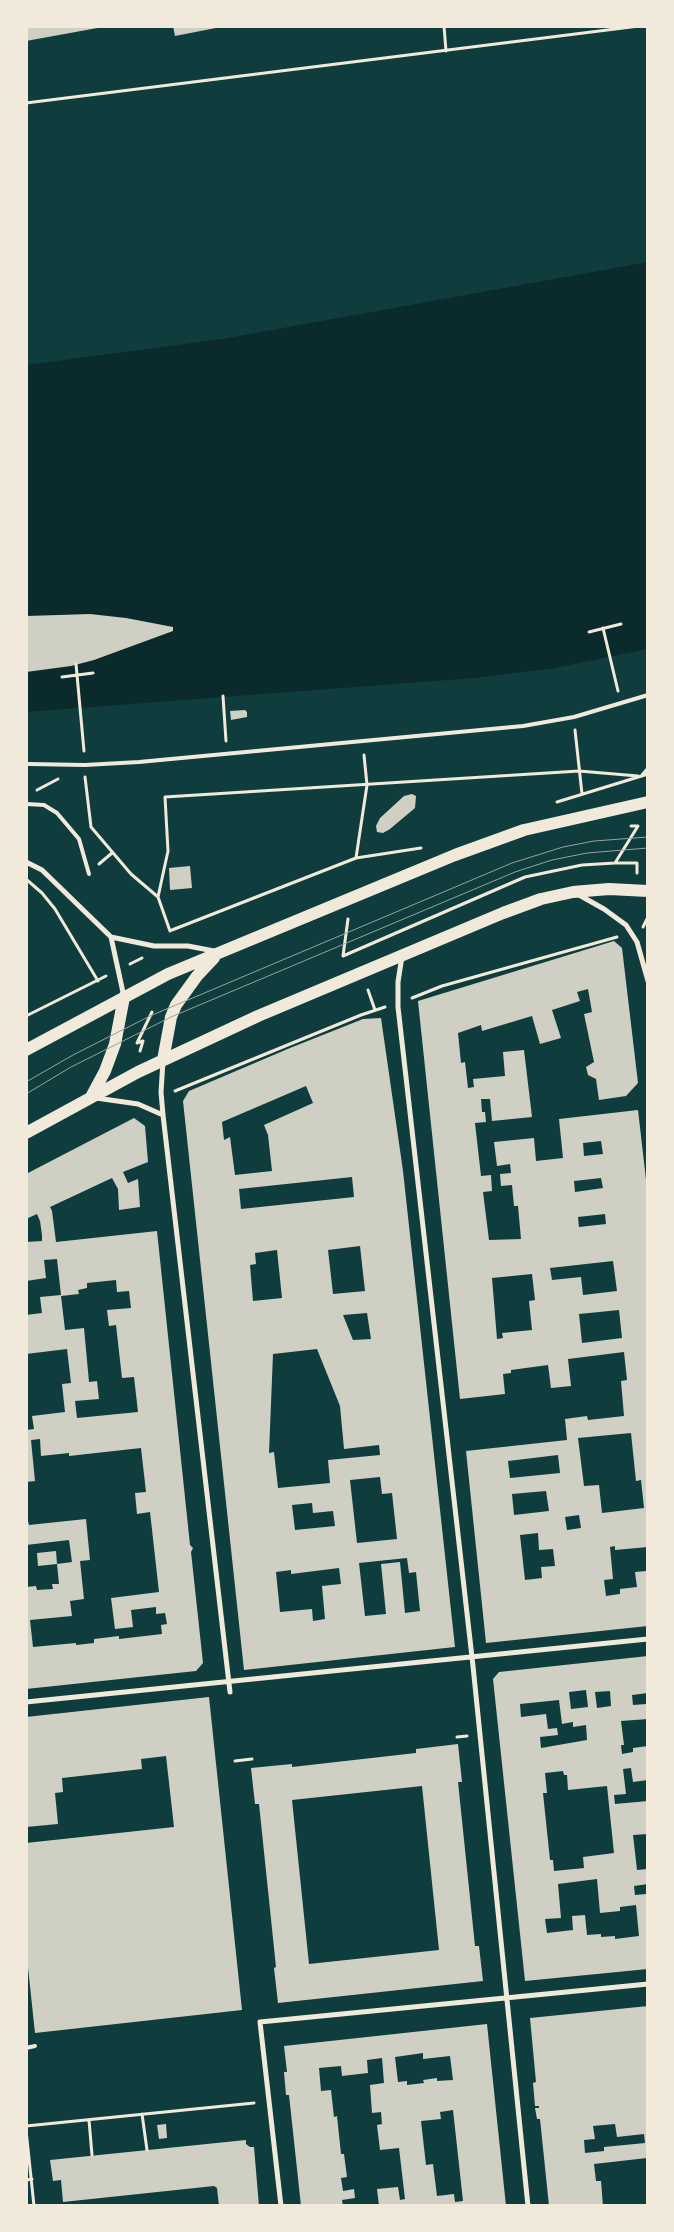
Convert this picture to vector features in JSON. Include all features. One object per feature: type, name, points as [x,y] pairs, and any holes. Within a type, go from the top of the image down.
[{"type":"main road","points":[[26,1050],[124,996],[220,952],[495,840],[524,830],[648,802]]},
{"type":"main road","points":[[26,1133],[138,1072],[258,1016],[503,913],[541,899],[574,892],[642,890]]},
{"type":"main road","points":[[163,1060],[171,1017],[176,1004],[197,976],[220,952]]},
{"type":"main road","points":[[90,1097],[105,1071],[115,1044],[124,996]]},
{"type":"street","points":[[26,862],[42,870],[111,937],[145,944],[188,946],[220,952]]},
{"type":"street","points":[[574,892],[604,909],[626,925],[637,942],[648,981]]},
{"type":"street","points":[[111,937],[124,996]]},
{"type":"street","points":[[402,955],[398,982],[398,1007],[472,1657],[528,2206]]},
{"type":"street","points":[[163,1060],[161,1092],[163,1115],[230,1692]]},
{"type":"street","points":[[90,1097],[138,1104],[163,1115]]},
{"type":"street","points":[[26,1702],[648,1639]]},
{"type":"street","points":[[281,2206],[260,2022],[648,1984]]},
{"type":"lane","points":[[29,764],[85,764],[227,754],[523,726],[574,717],[648,695]]},
{"type":"lane","points":[[27,804],[44,805],[57,812],[79,839],[89,874]]},
{"type":"lane","points":[[26,2048],[35,2046]]},
{"type":"path","points":[[444,26],[446,51]]},
{"type":"path","points":[[26,103],[639,26]]},
{"type":"path","points":[[589,632],[621,624]]},
{"type":"path","points":[[604,628],[620,703]]},
{"type":"path","points":[[76,664],[84,745]]},
{"type":"path","points":[[62,677],[93,673]]},
{"type":"path","points":[[223,696],[227,754]]},
{"type":"path","points":[[574,717],[582,794]]},
{"type":"path","points":[[86,788],[90,827],[131,874],[158,897],[170,931],[356,858],[367,785],[363,742]]},
{"type":"path","points":[[27,804],[38,789],[85,764]]},
{"type":"path","points":[[641,776],[648,768]]},
{"type":"path","points":[[158,897],[168,851],[165,797],[579,771],[641,776]]},
{"type":"path","points":[[615,863],[638,826],[619,828],[609,786],[648,774]]},
{"type":"path","points":[[348,919],[343,956],[525,877],[582,865],[637,863],[642,890]]},
{"type":"path","points":[[26,880],[42,893],[55,909],[98,981],[26,1016]]},
{"type":"path","points":[[642,917],[648,919]]},
{"type":"path","points":[[144,957],[151,983]]},
{"type":"path","points":[[138,1072],[139,1055],[143,1041],[137,1043],[153,1010]]},
{"type":"path","points":[[235,1761],[252,1759]]},
{"type":"path","points":[[34,2206],[26,2128],[269,2101]]},
{"type":"path","points":[[142,2114],[146,2150]]},
{"type":"path","points":[[89,2120],[92,2156]]},
{"type":"path","points":[[26,2180],[32,2179]]},
{"type":"water","points":[[648,262],[648,649],[555,668],[474,678],[26,712],[26,365],[222,339]]},
{"type":"building","points":[[26,26],[103,26],[103,27],[26,41]]},
{"type":"building","points":[[173,26],[221,26],[221,27],[175,36]]},
{"type":"building","points":[[90,614],[126,618],[173,627],[173,631],[94,660],[71,666],[26,672],[26,616]]},
{"type":"building","points":[[245,710],[247,717],[231,720],[230,711]]},
{"type":"building","points":[[412,794],[416,796],[415,808],[390,829],[383,833],[377,832],[376,826],[380,818],[404,796]]},
{"type":"building","points":[[190,866],[192,888],[170,890],[169,868]]},
{"type":"building","points":[[614,941],[622,948],[638,1083],[626,1096],[599,1100],[596,1079],[588,1075],[586,1067],[594,1062],[584,1014],[592,1012],[588,989],[577,992],[580,1001],[552,1010],[561,1038],[540,1044],[532,1016],[482,1031],[481,1025],[458,1033],[461,1063],[465,1062],[468,1088],[474,1087],[473,1079],[505,1076],[503,1052],[524,1050],[532,1117],[492,1121],[490,1099],[481,1099],[482,1112],[485,1112],[486,1122],[475,1123],[481,1176],[491,1175],[492,1191],[483,1192],[489,1240],[521,1239],[518,1206],[514,1206],[512,1185],[501,1186],[500,1174],[511,1173],[510,1164],[497,1166],[494,1142],[534,1138],[536,1161],[563,1158],[559,1119],[638,1110],[648,1197],[648,1547],[615,1550],[615,1546],[610,1547],[613,1579],[604,1580],[606,1596],[620,1594],[620,1589],[637,1587],[635,1572],[646,1571],[648,1626],[486,1643],[466,1451],[567,1440],[565,1419],[587,1416],[588,1420],[624,1416],[621,1381],[627,1380],[624,1352],[568,1359],[571,1386],[551,1388],[548,1365],[511,1370],[511,1373],[503,1374],[505,1394],[460,1399],[418,1001]],"holes":[[[601,1141],[603,1154],[584,1156],[583,1143]],[[601,1178],[603,1188],[575,1192],[574,1181]],[[605,1214],[606,1224],[579,1227],[578,1217]],[[613,1261],[617,1291],[583,1295],[581,1277],[552,1280],[550,1268]],[[532,1274],[535,1300],[529,1301],[532,1330],[502,1333],[503,1338],[497,1339],[492,1278]],[[619,1310],[622,1338],[582,1343],[579,1314]],[[631,1433],[636,1481],[641,1480],[644,1508],[602,1513],[599,1485],[584,1486],[578,1438]],[[558,1455],[560,1473],[510,1478],[508,1461]],[[546,1491],[549,1511],[514,1515],[512,1494]],[[579,1515],[581,1528],[567,1530],[565,1517]],[[538,1533],[539,1550],[553,1549],[555,1566],[541,1567],[542,1578],[525,1580],[520,1535]]]},
{"type":"building","points":[[381,1018],[403,1171],[455,1647],[244,1670],[183,1101],[189,1091],[363,1019]],"holes":[[[306,1086],[313,1103],[264,1125],[268,1135],[272,1171],[235,1175],[230,1137],[224,1140],[222,1122]],[[352,1177],[354,1197],[241,1209],[239,1189]],[[360,1246],[365,1291],[333,1294],[328,1250]],[[277,1250],[282,1298],[253,1301],[250,1265],[256,1264],[255,1253]],[[367,1313],[371,1339],[353,1340],[343,1315]],[[317,1349],[340,1406],[344,1449],[379,1445],[380,1455],[328,1460],[330,1483],[278,1488],[274,1452],[269,1453],[273,1354]],[[380,1477],[382,1494],[392,1493],[397,1539],[357,1543],[350,1480]],[[312,1503],[313,1513],[333,1511],[335,1526],[295,1530],[292,1505]],[[407,1558],[409,1573],[416,1572],[420,1611],[405,1613],[400,1562],[381,1564],[386,1614],[365,1616],[359,1563]],[[339,1568],[341,1584],[322,1586],[325,1619],[313,1621],[312,1609],[280,1612],[276,1572],[291,1570],[291,1574]]]},
{"type":"building","points":[[134,1118],[145,1126],[148,1162],[123,1172],[128,1183],[138,1179],[140,1207],[119,1210],[118,1189],[112,1178],[50,1207],[56,1242],[157,1231],[190,1545],[193,1548],[191,1552],[203,1663],[196,1671],[26,1689],[26,1587],[36,1586],[37,1590],[53,1589],[52,1584],[59,1584],[57,1564],[72,1562],[69,1540],[26,1545],[26,1513],[29,1525],[86,1519],[90,1560],[80,1561],[84,1599],[70,1601],[72,1616],[30,1620],[33,1647],[94,1643],[94,1639],[119,1636],[119,1639],[162,1634],[161,1625],[167,1624],[165,1613],[156,1614],[156,1607],[131,1610],[133,1627],[115,1629],[111,1598],[159,1592],[150,1512],[137,1514],[135,1493],[146,1492],[141,1448],[69,1456],[69,1453],[41,1456],[40,1439],[31,1440],[35,1481],[26,1482],[26,1430],[34,1429],[32,1416],[65,1412],[62,1384],[71,1383],[67,1349],[26,1354],[26,1315],[42,1313],[40,1297],[61,1295],[57,1259],[44,1260],[46,1278],[26,1281],[26,1242],[42,1241],[42,1235],[37,1214],[26,1219],[26,1174]],"holes":[[[116,1280],[117,1292],[129,1291],[131,1308],[107,1310],[109,1326],[116,1325],[122,1378],[134,1377],[138,1412],[77,1418],[75,1401],[99,1399],[97,1381],[89,1382],[84,1328],[65,1330],[61,1296],[79,1294],[78,1290],[87,1288],[87,1283]]]},
{"type":"building","points":[[56,1551],[57,1564],[38,1566],[37,1553]]},
{"type":"building","points":[[648,1656],[648,1693],[632,1695],[633,1705],[646,1704],[646,1707],[648,1707],[648,1719],[621,1721],[624,1745],[621,1745],[622,1754],[633,1752],[633,1748],[648,1746],[648,1780],[633,1782],[631,1768],[623,1769],[626,1794],[614,1795],[615,1804],[648,1801],[648,1834],[633,1835],[637,1870],[648,1869],[648,1884],[634,1886],[635,1895],[646,1894],[648,1891],[648,1969],[525,1981],[493,1679],[499,1672]],"holes":[[[586,1690],[588,1707],[571,1709],[569,1692]],[[610,1691],[611,1706],[597,1708],[595,1692]],[[559,1700],[562,1724],[573,1722],[573,1727],[586,1725],[587,1740],[541,1748],[540,1737],[558,1735],[557,1728],[548,1729],[546,1714],[521,1717],[520,1704]],[[563,1771],[564,1775],[567,1775],[568,1790],[607,1786],[614,1853],[583,1857],[584,1868],[554,1871],[553,1860],[550,1860],[543,1793],[547,1793],[545,1773]],[[597,1879],[600,1913],[620,1911],[620,1907],[636,1905],[639,1936],[615,1939],[615,1936],[587,1935],[585,1915],[572,1916],[573,1930],[547,1933],[545,1919],[561,1918],[558,1884]]]},
{"type":"building","points":[[209,1697],[242,2010],[35,2033],[26,1949],[26,1843],[174,1827],[166,1756],[141,1759],[142,1769],[62,1778],[63,1792],[55,1793],[58,1824],[26,1827],[26,1717]]},
{"type":"building","points":[[458,1744],[462,1782],[458,1782],[475,1946],[479,1946],[483,1981],[278,2003],[259,1804],[255,1804],[251,1768],[292,1764],[292,1767],[416,1753],[416,1749]],"holes":[[[422,1786],[439,1950],[309,1964],[292,1800]]]},
{"type":"building","points":[[648,2006],[647,2158],[594,2164],[596,2181],[601,2181],[603,2206],[549,2206],[540,2119],[537,2119],[535,2108],[539,2108],[539,2106],[535,2106],[533,2083],[536,2082],[530,2018]],"holes":[[[615,2124],[617,2137],[644,2134],[645,2143],[604,2147],[604,2151],[585,2153],[584,2140],[595,2139],[593,2126]]]},
{"type":"building","points":[[487,2024],[506,2206],[379,2206],[377,2189],[398,2187],[400,2200],[405,2199],[399,2148],[380,2150],[377,2125],[382,2124],[381,2112],[372,2113],[370,2085],[384,2083],[382,2058],[367,2060],[368,2073],[342,2076],[341,2066],[319,2068],[321,2091],[331,2090],[334,2117],[337,2116],[341,2154],[344,2154],[347,2177],[341,2178],[343,2191],[354,2189],[355,2198],[342,2200],[343,2206],[301,2206],[289,2095],[286,2095],[284,2072],[287,2072],[284,2046]],"holes":[[[423,2053],[423,2059],[450,2056],[453,2080],[437,2081],[437,2078],[423,2080],[424,2083],[407,2085],[407,2081],[398,2082],[395,2057]],[[453,2110],[463,2201],[455,2202],[454,2194],[437,2196],[433,2164],[426,2165],[421,2121],[441,2119],[440,2112]]]},
{"type":"building","points":[[166,2124],[167,2138],[159,2139],[157,2125]]},
{"type":"building","points":[[246,2140],[246,2144],[254,2147],[259,2206],[219,2206],[217,2188],[214,2186],[63,2202],[61,2180],[53,2181],[50,2160]]},
{"type":"tram line","points":[[26,1082],[73,1055],[150,1016],[512,863],[563,847],[594,841],[648,837]]},
{"type":"tram line","points":[[26,1094],[71,1067],[171,1017],[515,872],[552,860],[587,853],[648,848]]}]
